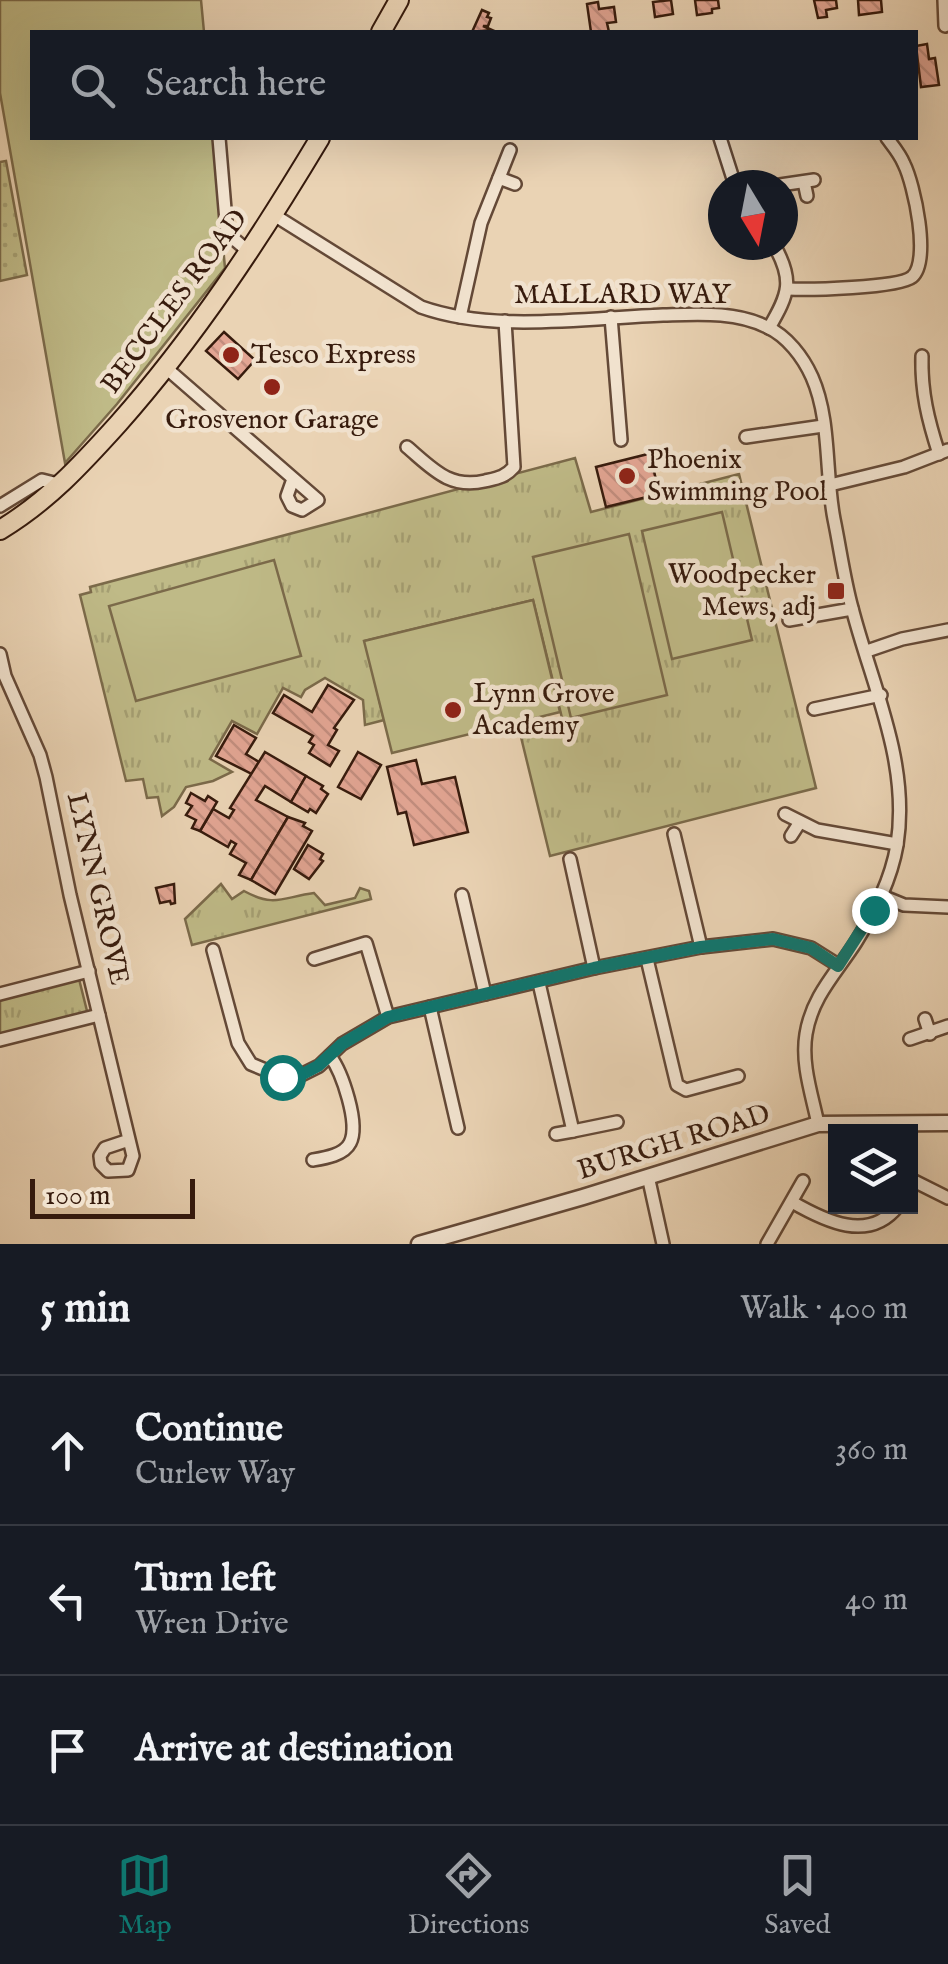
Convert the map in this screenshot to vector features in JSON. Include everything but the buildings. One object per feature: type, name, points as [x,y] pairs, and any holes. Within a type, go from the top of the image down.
[{"type":"highway","points":[[382,30],[400,0]]},
{"type":"highway","name":"BECCLES ROAD","points":[[0,530],[59,488],[165,367],[250,252],[319,140]]},
{"type":"street","points":[[942,26],[944,0]]},
{"type":"street","points":[[219,140],[228,233],[250,252]]},
{"type":"street","points":[[721,140],[730,170]]},
{"type":"street","points":[[788,289],[903,282],[918,269],[922,249],[910,177],[887,140]]},
{"type":"street","points":[[460,317],[481,223],[510,150]]},
{"type":"street","points":[[499,178],[515,184]]},
{"type":"street","points":[[798,183],[809,181],[807,196]]},
{"type":"street","name":"MALLARD WAY","points":[[274,214],[421,307],[460,317],[505,321],[724,315],[770,328]]},
{"type":"street","points":[[781,260],[788,289],[770,328],[800,357],[812,378],[852,609],[880,695],[900,815],[897,844],[882,896],[854,945],[827,978],[806,1031],[804,1058],[818,1124]]},
{"type":"street","points":[[610,317],[621,440]]},
{"type":"street","points":[[407,446],[444,479],[455,483],[500,478],[514,466],[505,321]]},
{"type":"street","points":[[830,484],[944,452],[926,416],[922,356]]},
{"type":"street","points":[[165,367],[293,479]]},
{"type":"street","points":[[746,437],[823,426]]},
{"type":"street","points":[[0,506],[42,480],[59,488]]},
{"type":"street","points":[[789,620],[852,609]]},
{"type":"street","points":[[867,651],[948,630]]},
{"type":"street","name":"LYNN GROVE","points":[[0,654],[5,676],[43,766],[129,1140]]},
{"type":"street","points":[[814,709],[880,695]]},
{"type":"street","points":[[785,814],[817,830],[897,844]]},
{"type":"street","points":[[791,836],[800,822]]},
{"type":"street","points":[[674,834],[701,947]]},
{"type":"street","points":[[570,859],[594,968]]},
{"type":"street","points":[[462,895],[485,994]]},
{"type":"street","points":[[882,896],[904,905],[948,908]]},
{"type":"street","points":[[213,950],[238,1043],[251,1064],[282,1077],[299,1076],[388,1017],[594,968],[701,947],[773,939],[811,948],[838,966]]},
{"type":"street","points":[[314,960],[366,943],[388,1017]]},
{"type":"street","points":[[647,958],[677,1086],[686,1090],[738,1076]]},
{"type":"street","points":[[0,994],[88,971]]},
{"type":"street","points":[[539,983],[573,1131]]},
{"type":"street","points":[[430,1007],[458,1128]]},
{"type":"street","points":[[0,1040],[99,1015]]},
{"type":"street","points":[[925,1019],[930,1034]]},
{"type":"street","points":[[910,1039],[948,1026]]},
{"type":"street","points":[[313,1160],[342,1152],[350,1143],[353,1129],[342,1072],[330,1056]]},
{"type":"street","points":[[556,1134],[617,1122]]},
{"type":"street","name":"BURGH ROAD","points":[[419,1244],[818,1124],[948,1123]]},
{"type":"street","points":[[648,1176],[658,1242]]},
{"type":"street","points":[[767,1244],[803,1181]]},
{"type":"street","points":[[918,1186],[948,1198]]},
{"type":"street","points":[[792,1202],[842,1226],[872,1225],[892,1214]]},
{"type":"green space","points":[[0,0],[201,0],[204,30],[30,30],[30,140],[213,140],[225,268],[65,463],[0,93]]},
{"type":"green space","points":[[6,161],[27,275],[0,281],[0,162]]},
{"type":"green space","name":"Lynn Grove Academy","points":[[575,458],[591,512],[739,474],[816,788],[550,856],[520,733],[563,722],[533,600],[365,641],[384,720],[365,725],[363,700],[325,678],[305,690],[301,697],[283,688],[257,734],[232,721],[210,759],[232,772],[186,787],[174,807],[162,816],[158,797],[147,798],[143,779],[126,781],[80,595],[91,592],[90,587]]},
{"type":"green space","points":[[722,512],[752,640],[672,659],[642,531]]},
{"type":"green space","points":[[629,534],[667,695],[571,718],[533,557]]},
{"type":"green space","points":[[274,560],[301,656],[136,701],[109,606]]},
{"type":"green space","points":[[533,600],[560,712],[392,753],[364,641]]},
{"type":"green space","points":[[221,884],[232,899],[244,891],[272,900],[314,893],[325,905],[355,898],[360,888],[369,891],[371,899],[192,945],[185,919]]},
{"type":"green space","points":[[79,979],[88,1015],[0,1036],[0,998]]},
{"type":"place","name":"Tesco Express","points":[[231,355]]},
{"type":"place","name":"Grosvenor Garage","points":[[272,387]]},
{"type":"place","name":"Phoenix Swimming Pool","points":[[627,476]]},
{"type":"place","name":"Woodpecker Mews, adj","points":[[836,591]]},
{"type":"place","name":"Lynn Grove Academy","points":[[453,710]]},
{"type":"route","points":[[282,1077],[299,1076],[318,1066],[342,1044],[388,1017],[594,968],[701,947],[773,939],[811,948],[838,966],[874,910]]}]
